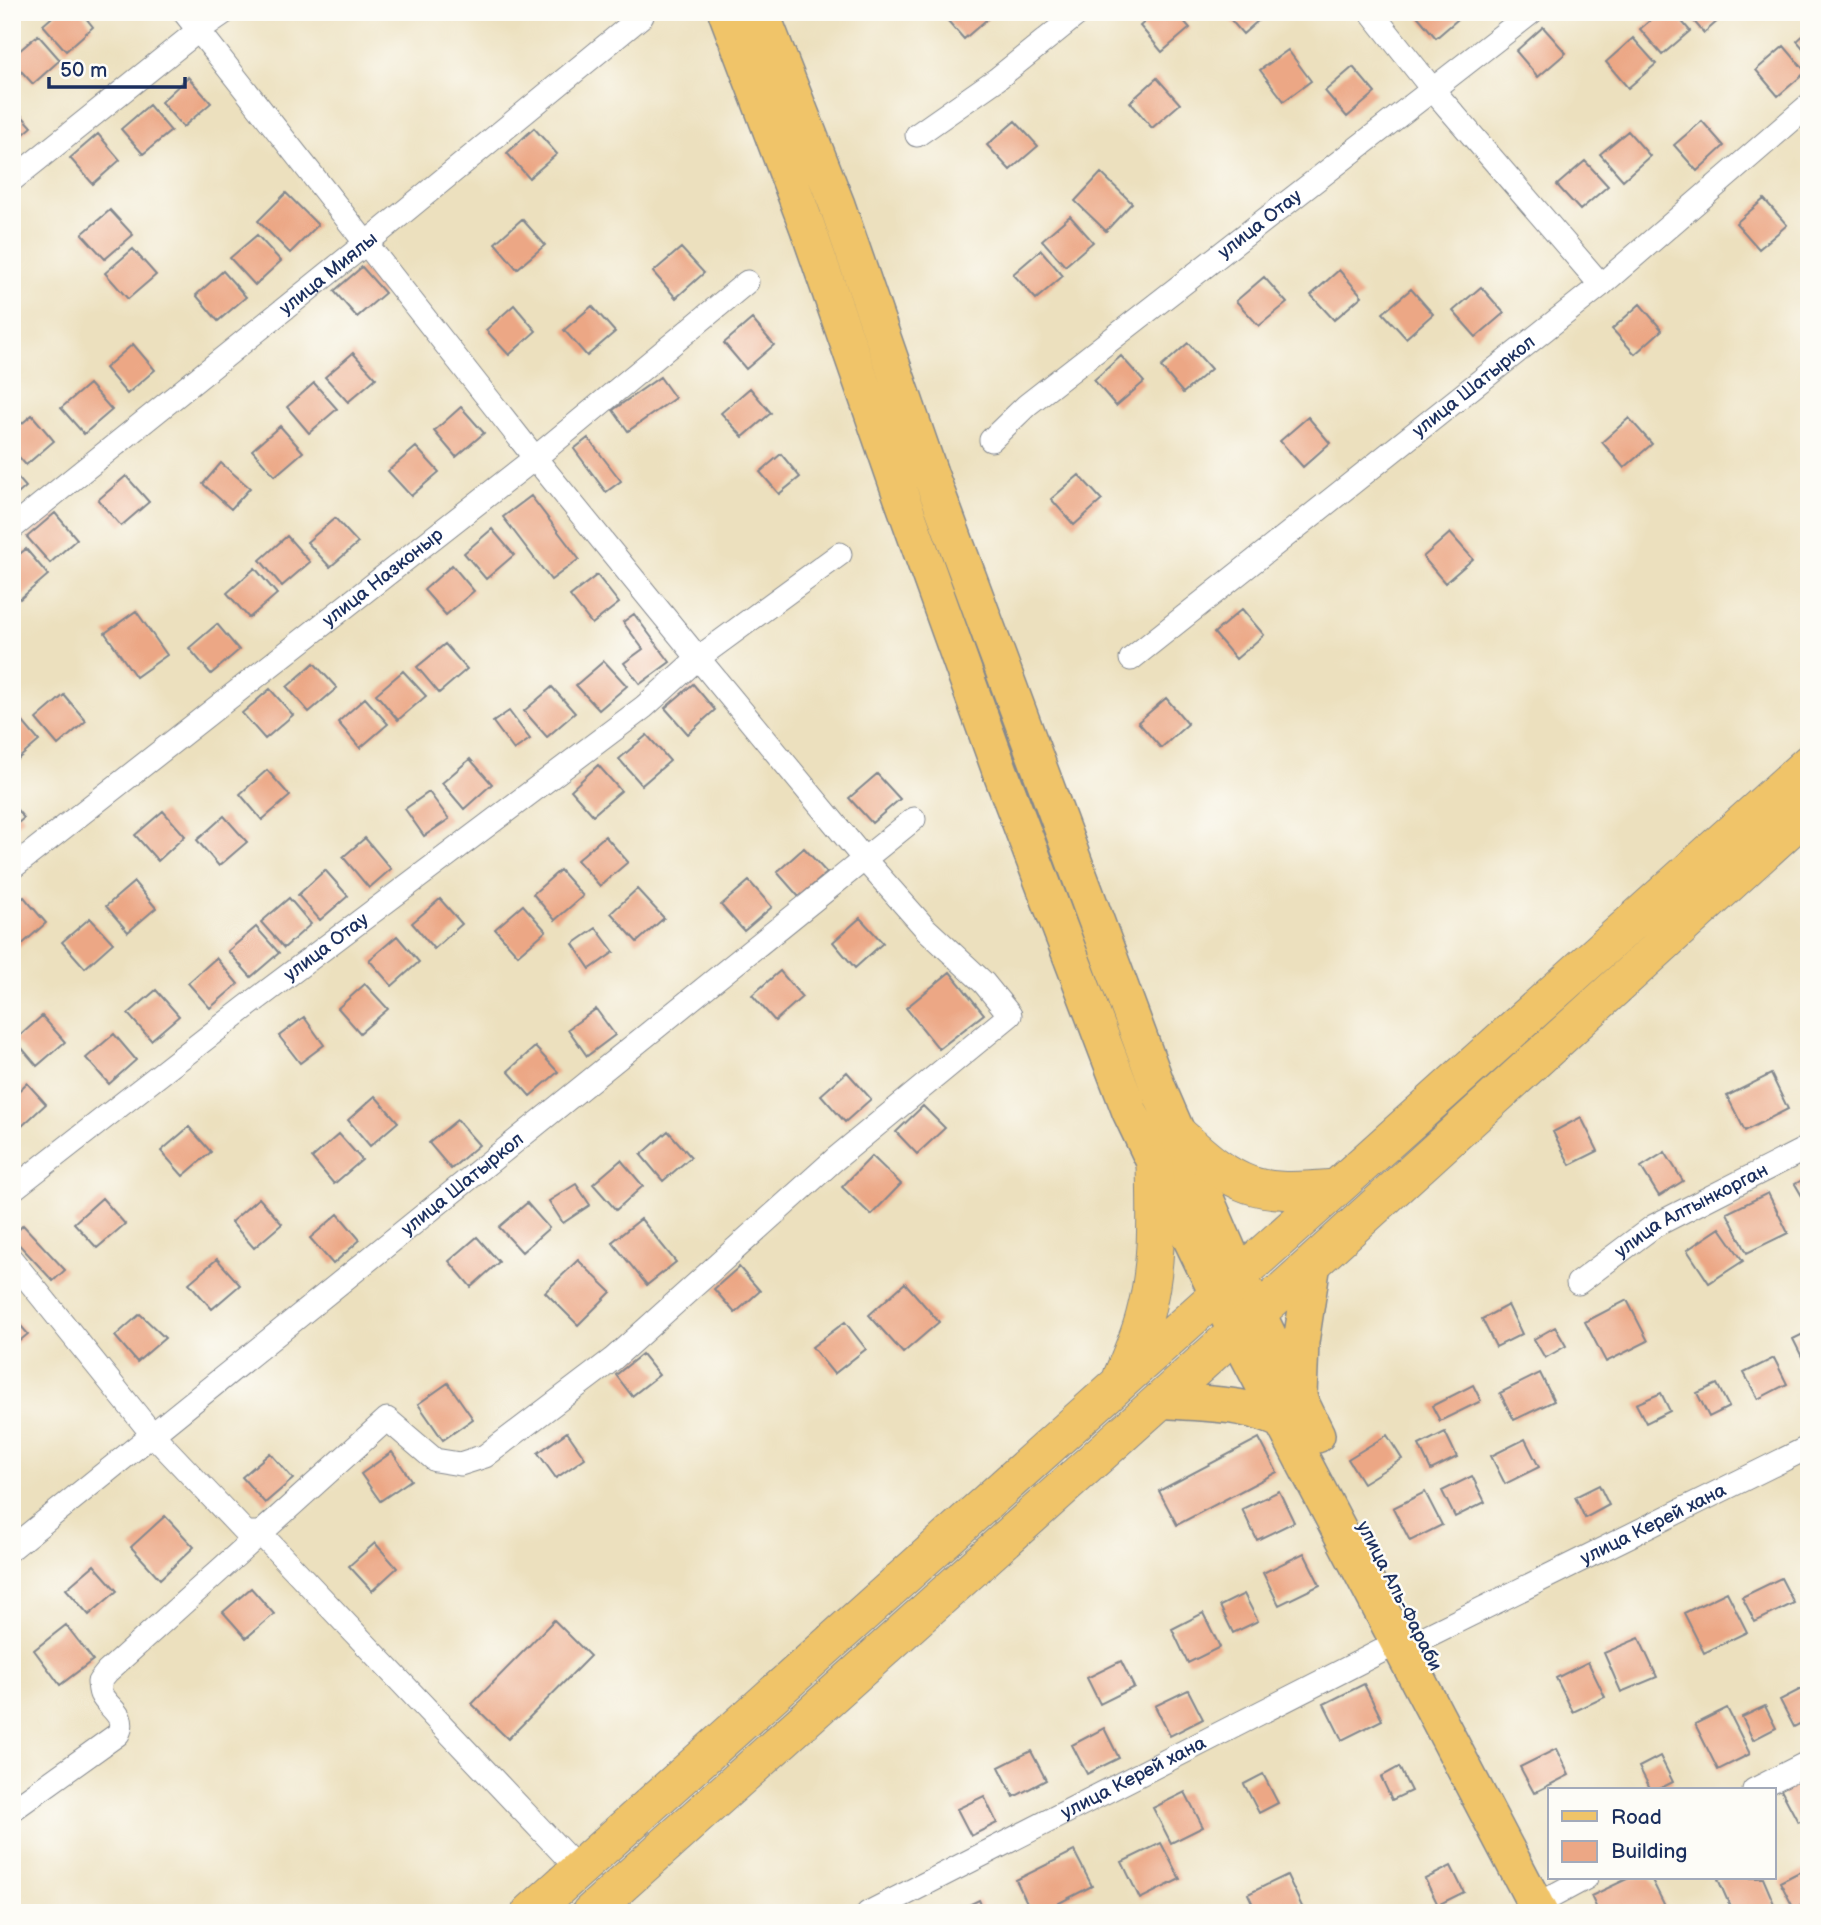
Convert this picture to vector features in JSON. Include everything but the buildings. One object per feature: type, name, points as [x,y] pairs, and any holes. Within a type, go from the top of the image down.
[{"type":"highway","points":[[530,1913],[1809,763]]},
{"type":"highway","points":[[590,1913],[1313,1263],[1809,811]]},
{"type":"highway","points":[[1178,1134],[1212,1165],[1243,1184],[1278,1191],[1336,1188]]},
{"type":"highway","points":[[1118,1385],[1146,1311],[1153,1272],[1156,1238],[1155,1165]]},
{"type":"main road","points":[[726,12],[807,226],[1004,784],[1130,1112],[1155,1165],[1229,1284]]},
{"type":"main road","points":[[761,12],[837,205],[931,476],[1159,1090],[1178,1134],[1229,1284]]},
{"type":"main road","points":[[1162,1399],[1291,1410],[1313,1263]]},
{"type":"main road","name":"улица Аль-Фараби","points":[[1229,1284],[1246,1323],[1410,1640],[1551,1903]]},
{"type":"street","points":[[12,180],[191,21],[226,12]]},
{"type":"street","points":[[917,135],[997,79],[1080,12]]},
{"type":"street","points":[[1371,12],[1433,90],[1601,285]]},
{"type":"street","name":"улица Отау","points":[[991,440],[1027,405],[1532,12]]},
{"type":"street","name":"улица Миялы","points":[[12,528],[365,244],[642,16]]},
{"type":"street","points":[[12,1810],[118,1734],[122,1727],[121,1720],[100,1693],[99,1682],[387,1419],[435,1460],[460,1464],[485,1456],[613,1359],[834,1160],[1010,1015],[984,983],[926,929],[864,859],[698,658],[535,458],[191,21]]},
{"type":"street","name":"улица Шатыркол","points":[[1131,659],[1601,285],[1809,105]]},
{"type":"street","name":"улица Назконыр","points":[[12,868],[535,458],[747,282]]},
{"type":"street","name":"улица Отау","points":[[12,1190],[245,1008],[644,707],[698,658],[840,554]]},
{"type":"street","name":"улица Шатыркол","points":[[12,1548],[914,820]]},
{"type":"street","name":"улица Алтынкорган","points":[[1578,1283],[1654,1226],[1809,1147]]},
{"type":"street","points":[[12,1260],[153,1435],[246,1533],[260,1533],[579,1870]]},
{"type":"street","name":"улица Керей хана","points":[[868,1913],[1410,1640],[1809,1447]]},
{"type":"street","points":[[1758,1788],[1809,1762]]}]
